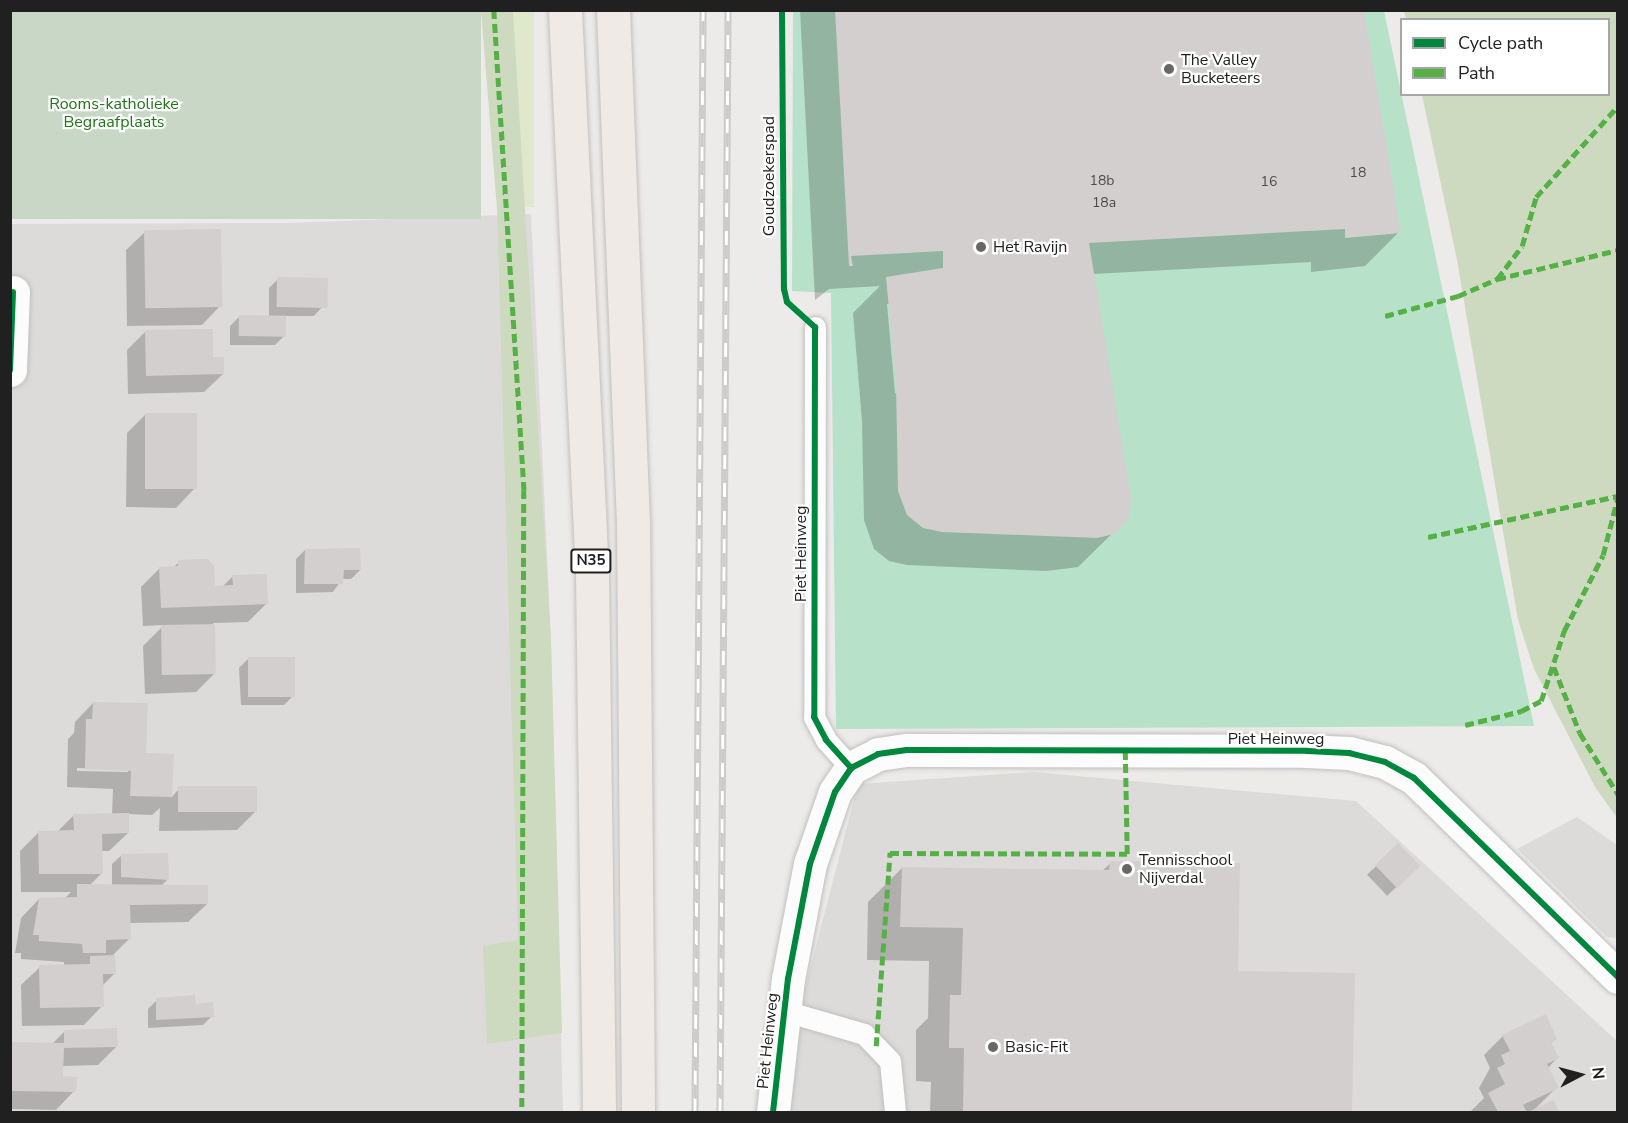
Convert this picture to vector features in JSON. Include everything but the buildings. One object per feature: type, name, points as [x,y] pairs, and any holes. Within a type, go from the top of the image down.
[{"type":"main road","name":"N35","points":[[565,10],[592,574],[599,1113]]},
{"type":"main road","name":"N35","points":[[613,10],[633,524],[638,1113]]},
{"type":"street","points":[[10,370],[13,292]]},
{"type":"street","name":"Piet Heinweg","points":[[773,1113],[785,1011],[810,864],[826,813],[851,768],[878,754],[907,750],[1307,751],[1349,753],[1385,762],[1414,778],[1617,977]]},
{"type":"lane","name":"Piet Heinweg","points":[[815,327],[814,717],[826,740],[851,768]]},
{"type":"lane","points":[[785,1011],[864,1034],[890,1061],[895,1113]]},
{"type":"shaded area","points":[[531,214],[551,640],[563,1112],[11,1112],[10,224],[288,223]]},
{"type":"shaded area","points":[[1034,772],[1356,801],[1617,1041],[1617,1112],[773,1112],[858,784]]},
{"type":"shaded area","points":[[1577,817],[1617,845],[1617,938],[1607,937],[1517,849]]},
{"type":"shaded area","points":[[842,1044],[956,1052],[954,1112],[836,1112]]},
{"type":"green space","name":"Rooms-katholieke Begraafplaats","points":[[10,11],[481,11],[481,219],[10,219]]},
{"type":"green space","points":[[481,11],[513,11],[551,640],[562,1033],[487,1044],[483,946],[518,940],[497,209]]},
{"type":"green space","points":[[513,11],[534,11],[534,207],[513,207]]},
{"type":"green space","points":[[793,11],[1384,11],[1534,726],[836,729],[831,293],[792,291]]},
{"type":"green space","points":[[1404,11],[1617,11],[1617,818],[1595,787],[1534,669],[1518,620],[1457,260],[1422,96],[1610,96],[1610,18],[1406,18]]},
{"type":"railway","points":[[695,1112],[703,10]]},
{"type":"railway","points":[[720,1112],[728,10]]},
{"type":"marked path","points":[[494,10],[524,490],[522,1112]]},
{"type":"marked path","points":[[1497,279],[1522,246],[1536,197],[1618,106]]},
{"type":"marked path","points":[[1385,316],[1458,296],[1497,279],[1618,250]]},
{"type":"marked path","points":[[1428,537],[1618,496]]},
{"type":"marked path","points":[[1465,725],[1521,711],[1541,701],[1564,631],[1603,555],[1618,496]]},
{"type":"marked path","points":[[1554,667],[1580,733],[1618,794]]},
{"type":"marked path","points":[[876,1046],[890,853],[1127,854],[1125,752]]},
{"type":"cycle path","name":"Goudzoekerspad","points":[[782,10],[784,289],[787,302],[815,327],[814,717],[826,740],[851,768]]},
{"type":"cycle path","points":[[10,370],[13,292]]},
{"type":"cycle path","points":[[773,1112],[788,979],[810,864],[835,792],[851,768],[878,754],[907,750],[1307,751],[1349,753],[1385,762],[1414,778],[1618,977]]},
{"type":"place","name":"The Valley Bucketeers","points":[[1169,69]]},
{"type":"place","name":"Het Ravijn","points":[[981,247]]},
{"type":"place","name":"Tennisschool Nijverdal","points":[[1127,869]]},
{"type":"place","name":"Basic-Fit","points":[[993,1047]]}]
